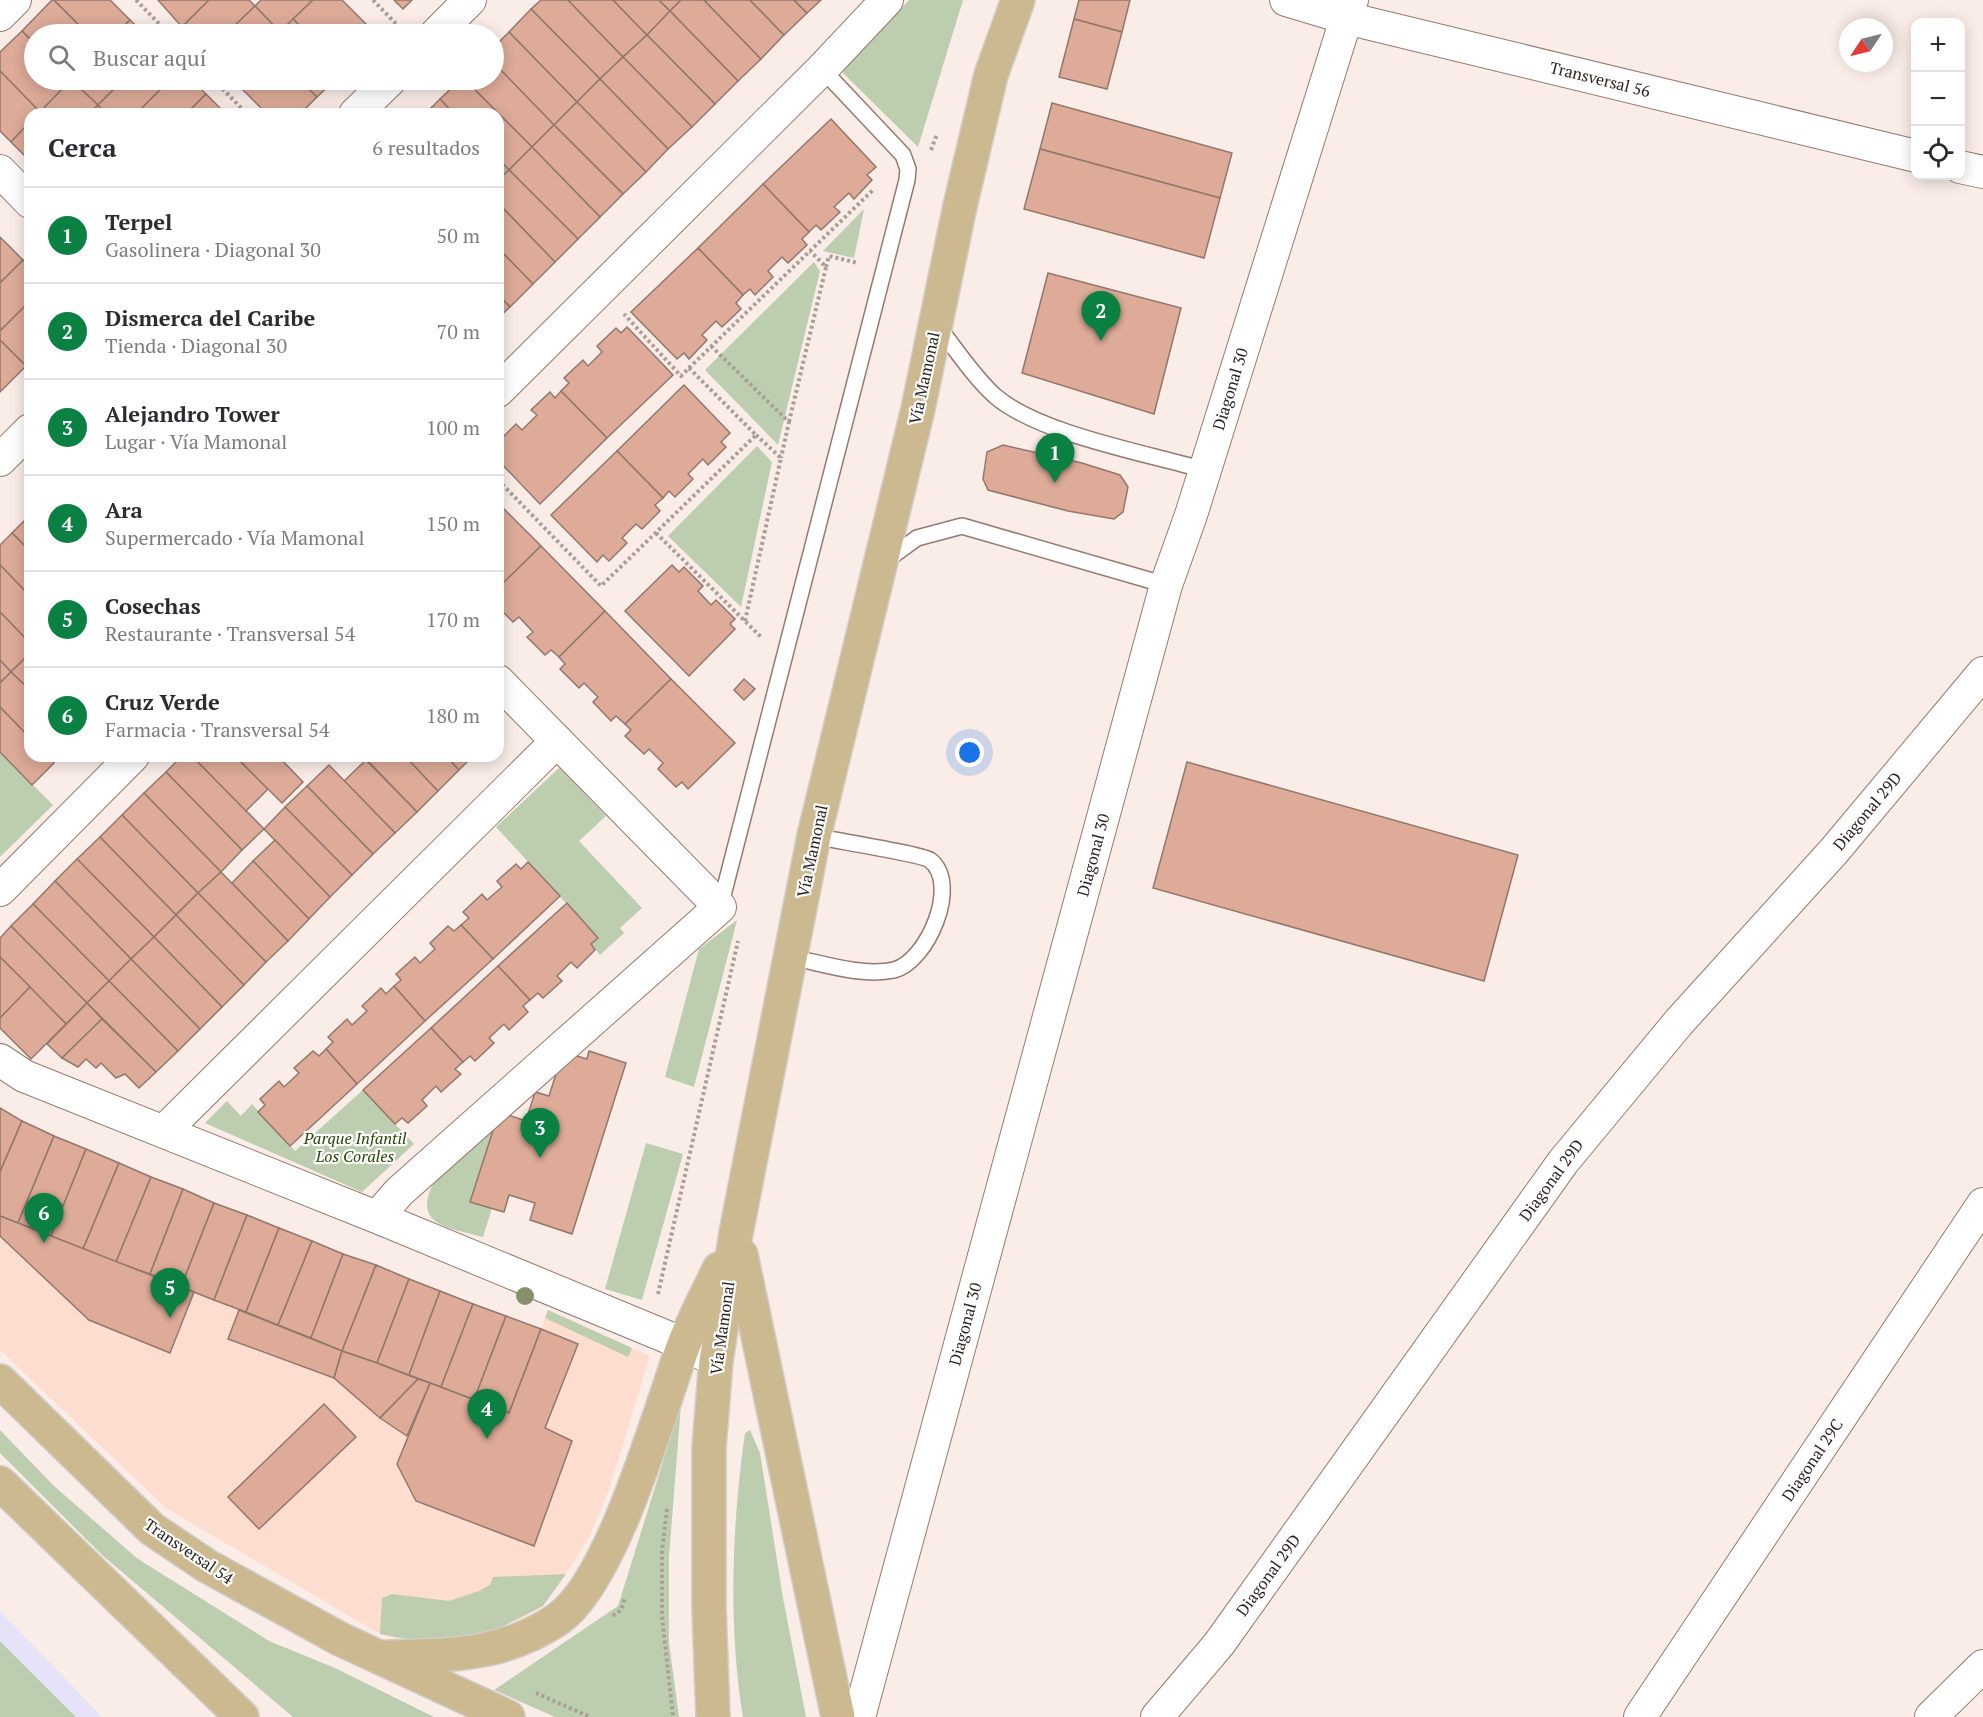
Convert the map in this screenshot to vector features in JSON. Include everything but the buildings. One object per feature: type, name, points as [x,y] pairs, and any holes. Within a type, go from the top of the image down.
[{"type":"main road","name":"Vía Mamonal","points":[[713,1717],[708,1479],[716,1361],[736,1233],[814,836],[918,409],[991,75],[1018,0]]},
{"type":"main road","points":[[380,1657],[468,1655],[523,1638],[559,1618],[571,1608],[600,1565],[612,1539],[640,1471],[684,1344],[736,1233]]},
{"type":"main road","points":[[736,1233],[838,1717]]},
{"type":"main road","name":"Transversal 54","points":[[0,1381],[152,1529],[207,1566],[293,1615],[508,1717]]},
{"type":"main road","points":[[0,1483],[242,1717]]},
{"type":"street","points":[[0,15],[15,0]]},
{"type":"street","points":[[446,24],[470,0]]},
{"type":"street","points":[[504,386],[822,69],[887,0]]},
{"type":"street","name":"Transversal 56","points":[[1286,0],[1349,9],[1911,155]]},
{"type":"street","name":"Diagonal 30","points":[[858,1717],[1166,585],[1349,9]]},
{"type":"street","points":[[361,108],[380,90]]},
{"type":"street","points":[[1965,168],[1983,172]]},
{"type":"street","points":[[0,171],[24,196]]},
{"type":"street","points":[[0,460],[24,436]]},
{"type":"street","name":"Diagonal 29D","points":[[1156,1717],[1219,1644],[1563,1161],[1679,1022],[1834,850],[1983,673]]},
{"type":"street","points":[[384,1220],[386,1207],[399,1192],[720,907],[504,687]]},
{"type":"street","points":[[164,1131],[557,741]]},
{"type":"street","points":[[0,890],[127,762]]},
{"type":"street","points":[[0,1060],[24,1076],[384,1220],[684,1344],[716,1361]]},
{"type":"street","name":"Diagonal 29C","points":[[1640,1717],[1983,1204]]},
{"type":"street","points":[[1931,1717],[1983,1666]]},
{"type":"lane","points":[[720,907],[882,269],[907,180],[908,169],[903,155],[822,69]]},
{"type":"lane","points":[[935,323],[994,394],[1017,412],[1052,427],[1204,470]]},
{"type":"lane","points":[[880,565],[916,538],[962,526],[1166,585]]},
{"type":"lane","points":[[790,957],[866,972],[895,970],[908,963],[922,948],[935,924],[942,893],[942,874],[929,859],[814,836]]},
{"type":"path","points":[[136,0],[160,24]]},
{"type":"path","points":[[373,0],[397,24]]},
{"type":"path","points":[[224,90],[241,108]]},
{"type":"path","points":[[600,289],[681,376],[874,190],[903,155]]},
{"type":"path","points":[[810,251],[826,267]]},
{"type":"path","points":[[745,621],[780,458],[828,256],[882,269]]},
{"type":"path","points":[[711,346],[789,422]]},
{"type":"path","points":[[689,368],[780,458]]},
{"type":"path","points":[[504,486],[601,586],[756,435]]},
{"type":"path","points":[[656,533],[784,662]]},
{"type":"path","points":[[667,1505],[662,1551],[662,1616],[673,1717]]},
{"type":"path","points":[[606,1621],[621,1610],[628,1591]]},
{"type":"path","points":[[532,1691],[590,1717]]},
{"type":"shaded area","points":[[0,1216],[342,1351],[509,1413],[548,1310],[650,1356],[608,1493],[591,1533],[543,1606],[519,1620],[397,1639],[380,1634],[166,1508],[0,1350]]},
{"type":"shaded area","points":[[0,1611],[102,1717],[0,1717]]},
{"type":"green space","points":[[909,0],[963,0],[918,147],[841,71]]},
{"type":"green space","points":[[864,209],[854,258],[823,251]]},
{"type":"green space","points":[[814,262],[820,271],[778,445],[705,370]]},
{"type":"green space","points":[[757,446],[772,462],[741,607],[668,536]]},
{"type":"green space","points":[[0,752],[53,805],[0,857]]},
{"type":"green space","points":[[560,767],[606,816],[579,841],[642,908],[620,928],[624,933],[600,955],[591,944],[597,937],[496,827]]},
{"type":"green space","points":[[737,920],[694,1087],[665,1077],[699,949]]},
{"type":"green space","name":"Parque Infantil Los Corales","points":[[363,1090],[414,1144],[362,1192],[205,1123],[227,1101],[241,1116],[252,1104],[295,1151]]},
{"type":"green space","points":[[499,1112],[492,1208],[483,1237],[439,1224],[428,1210],[432,1186]]},
{"type":"green space","points":[[646,1143],[683,1154],[642,1300],[605,1289]]},
{"type":"green space","points":[[548,1310],[632,1348],[628,1357],[545,1318]]},
{"type":"green space","points":[[681,1404],[669,1557],[669,1643],[679,1717],[555,1717],[494,1690],[618,1606]]},
{"type":"green space","points":[[0,1430],[54,1486],[138,1559],[269,1641],[335,1668],[434,1717],[293,1717],[102,1555],[0,1453]]},
{"type":"green space","points":[[750,1430],[760,1453],[783,1598],[806,1717],[743,1717],[735,1647],[733,1575],[741,1467],[745,1433]]},
{"type":"green space","points":[[566,1574],[543,1606],[494,1631],[432,1644],[380,1634],[382,1598],[392,1594],[449,1601],[490,1585],[493,1577]]},
{"type":"green space","points":[[0,1641],[76,1717],[0,1717]]},
{"type":"place","name":"Dismerca del Caribe","points":[[1101,341]]},
{"type":"place","name":"Terpel","points":[[1055,483]]},
{"type":"place","name":"Alejandro Tower","points":[[540,1158]]},
{"type":"place","name":"Cruz Verde","points":[[44,1243]]},
{"type":"place","name":"Cosechas","points":[[170,1318]]},
{"type":"place","name":"Ara","points":[[487,1439]]}]
